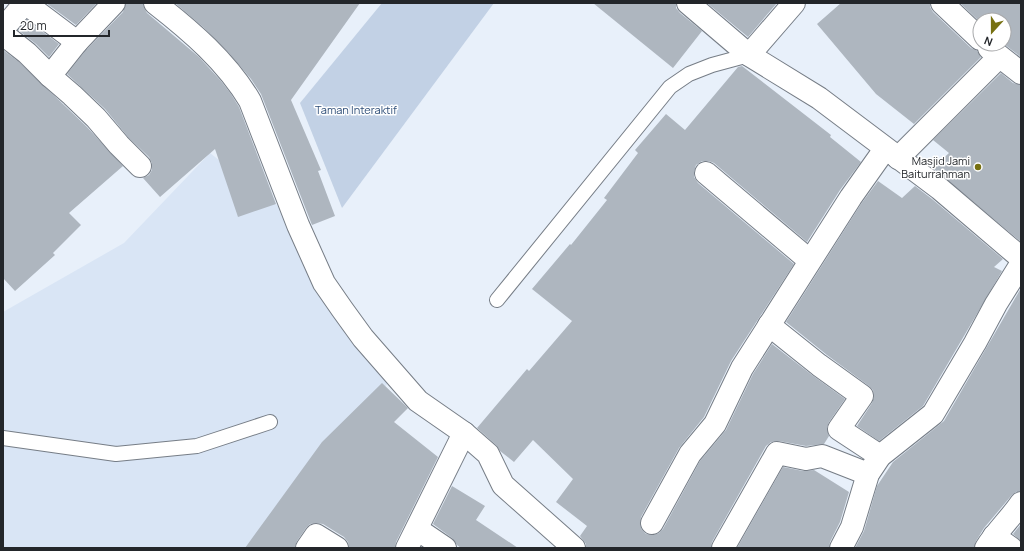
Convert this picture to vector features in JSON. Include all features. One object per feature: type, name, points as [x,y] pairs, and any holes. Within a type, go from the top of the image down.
[{"type":"street","points":[[3,29],[25,3],[77,42]]},
{"type":"street","points":[[50,76],[77,42],[114,3]]},
{"type":"street","points":[[156,3],[189,30],[240,83],[257,117],[304,239],[324,283],[363,338],[418,401],[464,433],[488,454],[503,485],[574,548]]},
{"type":"street","points":[[688,3],[749,55],[818,98],[940,190],[1021,258]]},
{"type":"street","points":[[942,3],[972,31]]},
{"type":"street","points":[[749,55],[788,5]]},
{"type":"street","points":[[3,34],[27,53],[96,118],[119,145],[140,166]]},
{"type":"street","points":[[652,523],[690,454],[716,424],[742,368],[851,197],[891,153],[990,52]]},
{"type":"street","points":[[995,52],[1021,73]]},
{"type":"street","points":[[706,173],[810,260]]},
{"type":"street","points":[[841,548],[852,527],[868,474],[880,456],[933,414],[996,304],[1021,264]]},
{"type":"street","points":[[769,325],[819,365],[862,396],[839,429],[880,456]]},
{"type":"street","points":[[407,548],[464,433]]},
{"type":"street","points":[[723,548],[777,453],[806,459],[822,456],[868,474]]},
{"type":"street","points":[[1012,548],[990,542],[1012,517],[1021,503]]},
{"type":"street","points":[[417,529],[445,548]]},
{"type":"street","points":[[307,548],[316,535],[337,548]]},
{"type":"lane","points":[[497,300],[670,86],[689,74],[712,65],[749,55]]},
{"type":"lane","points":[[3,438],[116,454],[197,446],[270,422]]},
{"type":"shaded area","points":[[210,153],[301,224],[390,380],[268,548],[3,548],[3,312],[124,243]]},
{"type":"green space","name":"Taman Interaktif","points":[[382,3],[494,3],[342,208],[300,103]]},
{"type":"building","points":[[46,3],[97,3],[76,25]]},
{"type":"building","points":[[126,3],[143,3],[147,13],[199,57],[231,94],[239,107],[276,204],[238,217],[215,149],[160,197],[143,178],[149,175],[152,170],[152,163],[149,157],[128,137],[105,109],[67,74],[86,50],[123,12]]},
{"type":"building","points":[[175,3],[360,3],[291,100],[321,170],[318,171],[335,216],[312,225],[261,94],[251,79],[228,52],[203,27]]},
{"type":"building","points":[[593,3],[676,3],[676,8],[680,13],[702,31],[673,68]]},
{"type":"building","points":[[707,3],[777,3],[748,37]]},
{"type":"building","points":[[841,3],[930,3],[930,7],[933,12],[972,48],[972,52],[978,52],[981,57],[914,124],[876,94],[817,24]]},
{"type":"building","points":[[960,3],[1021,3],[1021,57],[1012,50],[1012,12],[972,12],[972,14]]},
{"type":"building","points":[[27,20],[59,44],[49,57],[36,44],[18,30]]},
{"type":"building","points":[[3,50],[19,62],[87,127],[123,166],[69,213],[81,225],[53,253],[55,255],[15,291],[3,278]]},
{"type":"building","points":[[742,66],[831,135],[830,137],[861,162],[840,190],[807,242],[714,163],[702,161],[696,165],[694,177],[698,183],[794,264],[731,361],[704,417],[679,448],[641,517],[640,524],[642,530],[646,534],[653,535],[659,533],[663,529],[700,461],[726,430],[753,374],[772,344],[845,399],[829,422],[827,428],[829,436],[824,444],[806,446],[779,441],[771,442],[766,446],[712,542],[711,548],[586,548],[586,544],[580,536],[587,526],[556,502],[573,479],[533,440],[514,462],[500,451],[496,445],[477,428],[527,369],[529,371],[572,321],[532,289],[570,244],[571,245],[607,200],[604,198],[638,153],[635,150],[666,114],[685,130],[738,67]]},
{"type":"building","name":"Masjid Jami Baiturrahman","points":[[1001,73],[1013,83],[1021,85],[1021,242],[933,168],[949,153],[933,140]]},
{"type":"building","points":[[878,181],[902,198],[915,186],[1003,259],[994,267],[1002,271],[923,406],[879,441],[857,426],[872,403],[874,397],[873,390],[786,322],[861,204]]},
{"type":"building","points":[[1021,288],[1021,491],[1016,492],[1011,496],[984,528],[976,541],[974,548],[855,548],[864,531],[877,486],[893,462],[944,421]]},
{"type":"building","points":[[382,383],[408,408],[394,422],[438,457],[396,542],[395,548],[349,548],[348,542],[344,537],[323,524],[316,523],[310,524],[306,528],[297,541],[295,548],[245,548],[322,442]]},
{"type":"building","points":[[783,467],[803,471],[814,470],[849,492],[840,522],[830,542],[829,548],[737,548]]},
{"type":"building","points":[[452,486],[485,506],[476,520],[518,548],[461,548],[452,538],[433,524]]},
{"type":"building","points":[[1021,524],[1021,541],[1013,534]]},
{"type":"place","name":"Masjid Jami Baiturrahman","points":[[978,167]]}]
